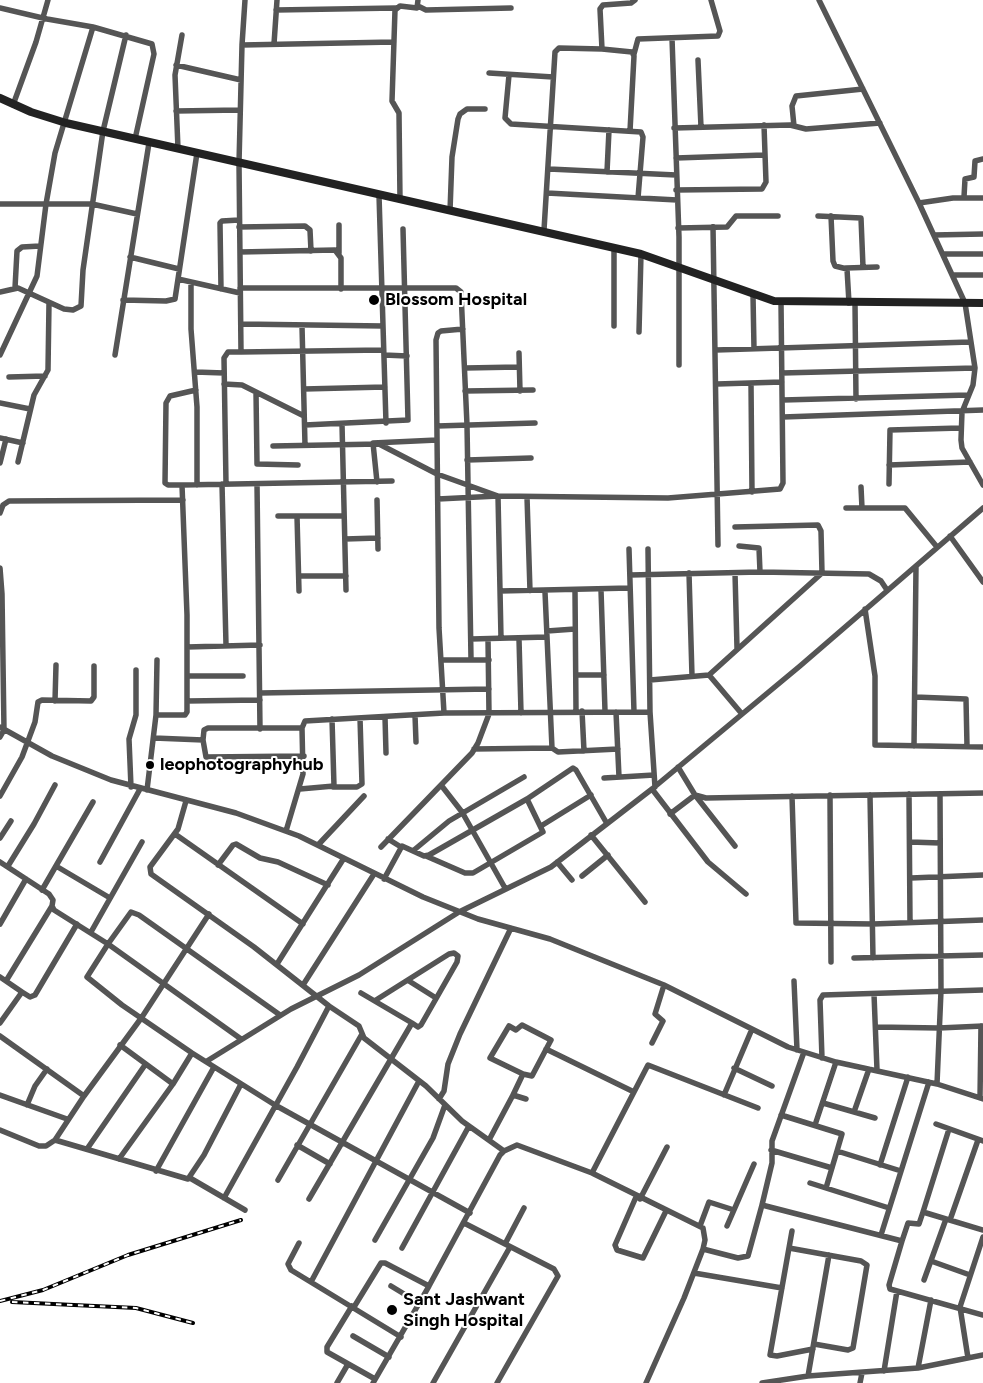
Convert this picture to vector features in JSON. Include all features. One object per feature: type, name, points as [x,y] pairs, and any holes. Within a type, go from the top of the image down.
[{"type":"street","points":[[13,105],[48,0]]},
{"type":"street","points":[[241,352],[239,163],[245,0]]},
{"type":"street","points":[[274,44],[276,0]]},
{"type":"street","points":[[396,0],[392,101],[399,113],[400,200]]},
{"type":"street","points":[[602,49],[600,43],[600,7],[612,2],[631,3],[635,0]]},
{"type":"street","points":[[630,131],[634,54],[638,39],[718,36],[720,31],[711,0]]},
{"type":"street","points":[[819,0],[919,203],[965,303],[975,378],[962,412],[960,428],[962,448],[983,486]]},
{"type":"street","points":[[276,10],[396,8],[418,3],[426,10],[511,8]]},
{"type":"street","points":[[0,8],[93,27],[148,41],[154,47],[153,59],[135,139]]},
{"type":"street","points":[[0,355],[37,276],[46,204],[55,153],[66,123],[93,27]]},
{"type":"street","points":[[0,292],[15,288],[49,303],[73,310],[81,306],[83,270],[103,131],[126,35]]},
{"type":"street","points":[[178,149],[176,65],[182,35]]},
{"type":"street","points":[[672,38],[679,267],[679,365]]},
{"type":"street","points":[[242,45],[394,42]]},
{"type":"street","points":[[544,230],[549,169],[554,55],[556,49],[602,49],[634,54]]},
{"type":"street","points":[[698,60],[701,127]]},
{"type":"street","points":[[176,65],[241,80]]},
{"type":"street","points":[[489,74],[553,77]]},
{"type":"street","points":[[509,75],[506,118],[508,123],[630,131],[642,134],[638,198]]},
{"type":"street","points":[[794,126],[793,98],[863,89]]},
{"type":"street","points":[[0,98],[13,105],[66,123],[450,212],[544,230],[641,254],[753,295],[781,302],[983,303]]},
{"type":"street","points":[[450,212],[452,157],[458,119],[463,111],[485,109]]},
{"type":"street","points":[[176,111],[240,110]]},
{"type":"street","points":[[674,128],[764,125],[794,126],[806,129],[880,123]]},
{"type":"street","points":[[676,190],[762,189],[766,182],[764,125]]},
{"type":"street","points":[[607,172],[609,130]]},
{"type":"street","points":[[115,355],[149,143]]},
{"type":"street","points":[[123,300],[172,300],[176,296],[197,153]]},
{"type":"street","points":[[676,158],[764,155]]},
{"type":"street","points":[[964,197],[965,179],[974,177],[975,162],[983,159]]},
{"type":"street","points":[[549,169],[676,175]]},
{"type":"street","points":[[547,193],[676,200]]},
{"type":"street","points":[[379,195],[386,423]]},
{"type":"street","points":[[919,203],[964,197],[983,198]]},
{"type":"street","points":[[0,204],[92,204],[137,214]]},
{"type":"street","points":[[678,228],[730,226],[736,216],[778,216]]},
{"type":"street","points":[[818,216],[862,219],[863,268]]},
{"type":"street","points":[[831,216],[833,261],[835,266],[846,268],[877,267]]},
{"type":"street","points":[[221,289],[220,224],[222,221],[239,224],[305,226],[310,230],[311,251]]},
{"type":"street","points":[[339,225],[340,289]]},
{"type":"street","points":[[713,227],[717,384],[718,545]]},
{"type":"street","points":[[305,426],[386,423],[408,420],[403,229]]},
{"type":"street","points":[[934,235],[983,234]]},
{"type":"street","points":[[15,288],[17,251],[22,247],[40,246]]},
{"type":"street","points":[[614,248],[614,326]]},
{"type":"street","points":[[240,252],[331,250],[339,253]]},
{"type":"street","points":[[639,332],[641,254]]},
{"type":"street","points":[[943,254],[983,254]]},
{"type":"street","points":[[130,257],[179,268]]},
{"type":"street","points":[[846,268],[852,303],[856,399]]},
{"type":"street","points":[[952,275],[983,275]]},
{"type":"street","points":[[178,279],[221,289],[240,291],[458,289],[462,295],[465,368],[471,659]]},
{"type":"street","points":[[191,282],[191,330],[196,372],[197,485]]},
{"type":"street","points":[[753,295],[754,349]]},
{"type":"street","points":[[438,499],[498,496],[668,498],[777,491],[782,486],[781,302]]},
{"type":"street","points":[[18,462],[34,395],[45,376],[48,359],[49,303]]},
{"type":"street","points":[[241,324],[383,326]]},
{"type":"street","points":[[302,326],[305,445]]},
{"type":"street","points":[[444,713],[439,628],[436,336],[444,330],[463,329]]},
{"type":"street","points":[[716,350],[854,344],[970,342]]},
{"type":"street","points":[[226,645],[225,355],[232,352],[241,352],[384,353],[407,356]]},
{"type":"street","points":[[518,354],[520,391]]},
{"type":"street","points":[[465,368],[519,367]]},
{"type":"street","points":[[782,373],[975,368]]},
{"type":"street","points":[[196,372],[224,373]]},
{"type":"street","points":[[9,377],[45,376]]},
{"type":"street","points":[[717,384],[782,382]]},
{"type":"street","points":[[751,383],[752,492]]},
{"type":"street","points":[[224,384],[240,384],[304,416]]},
{"type":"street","points":[[304,389],[385,387]]},
{"type":"street","points":[[196,390],[170,396],[166,403],[165,482],[168,485],[392,481]]},
{"type":"street","points":[[465,392],[533,390]]},
{"type":"street","points":[[256,392],[257,464],[298,465]]},
{"type":"street","points":[[783,400],[968,395]]},
{"type":"street","points":[[0,403],[30,409]]},
{"type":"street","points":[[782,416],[983,410]]},
{"type":"street","points":[[342,424],[346,590]]},
{"type":"street","points":[[436,426],[535,424]]},
{"type":"street","points":[[889,484],[890,430],[960,428]]},
{"type":"street","points":[[0,463],[3,439],[23,442]]},
{"type":"street","points":[[273,446],[437,440]]},
{"type":"street","points":[[373,443],[437,474],[498,496]]},
{"type":"street","points":[[373,443],[377,482]]},
{"type":"street","points":[[467,460],[531,458]]},
{"type":"street","points":[[889,465],[970,462]]},
{"type":"street","points":[[257,484],[260,729]]},
{"type":"street","points":[[156,715],[185,714],[187,701],[188,647],[182,485]]},
{"type":"street","points":[[861,487],[862,508]]},
{"type":"street","points":[[498,496],[502,638]]},
{"type":"street","points":[[528,496],[530,592]]},
{"type":"street","points":[[0,513],[3,505],[9,501],[182,500]]},
{"type":"street","points":[[377,500],[378,549]]},
{"type":"street","points":[[846,508],[905,508],[937,547]]},
{"type":"street","points":[[207,1061],[280,1015],[359,975],[459,912],[505,888],[545,871],[606,822],[654,788],[982,510]]},
{"type":"street","points":[[278,516],[344,516]]},
{"type":"street","points":[[297,516],[299,591]]},
{"type":"street","points":[[650,680],[709,675],[822,573],[821,531],[818,525],[735,527]]},
{"type":"street","points":[[950,536],[983,582]]},
{"type":"street","points":[[345,539],[378,538]]},
{"type":"street","points":[[739,546],[759,548],[760,572]]},
{"type":"street","points":[[629,549],[634,712]]},
{"type":"street","points":[[648,549],[650,712],[654,788],[670,814],[708,862],[746,894]]},
{"type":"street","points":[[914,746],[916,566]]},
{"type":"street","points":[[0,568],[2,728],[0,737]]},
{"type":"street","points":[[630,575],[735,572],[869,574],[881,581],[887,590]]},
{"type":"street","points":[[735,572],[737,648]]},
{"type":"street","points":[[689,573],[692,676]]},
{"type":"street","points":[[298,576],[346,576]]},
{"type":"street","points":[[500,591],[545,592],[630,588]]},
{"type":"street","points":[[602,590],[604,711]]},
{"type":"street","points":[[575,591],[576,675],[584,751]]},
{"type":"street","points":[[545,592],[552,748]]},
{"type":"street","points":[[865,609],[875,676],[874,743],[879,746],[983,746]]},
{"type":"street","points":[[471,639],[518,638],[575,629]]},
{"type":"street","points":[[518,638],[521,713]]},
{"type":"street","points":[[381,848],[474,750],[489,714],[488,639]]},
{"type":"street","points":[[188,647],[260,645]]},
{"type":"street","points":[[147,790],[156,715],[157,660]]},
{"type":"street","points":[[442,660],[489,660]]},
{"type":"street","points":[[55,701],[56,665]]},
{"type":"street","points":[[0,796],[17,768],[36,719],[38,702],[42,700],[88,701],[93,699],[94,666]]},
{"type":"street","points":[[131,787],[129,739],[136,715],[136,670]]},
{"type":"street","points":[[576,675],[604,675]]},
{"type":"street","points":[[709,675],[742,714]]},
{"type":"street","points":[[187,676],[243,676]]},
{"type":"street","points":[[187,701],[260,696],[489,689]]},
{"type":"street","points":[[915,697],[966,699],[967,746]]},
{"type":"street","points":[[616,712],[619,777]]},
{"type":"street","points":[[286,831],[300,789],[304,756],[302,728],[305,721],[444,713],[650,712]]},
{"type":"street","points":[[415,715],[416,742]]},
{"type":"street","points":[[385,716],[386,753]]},
{"type":"street","points":[[300,789],[357,787],[362,784],[360,718]]},
{"type":"street","points":[[332,719],[333,787]]},
{"type":"street","points":[[2,728],[52,756],[131,787],[236,813],[286,831],[374,874],[459,912],[550,939],[664,986],[752,1029],[774,1042],[836,1062],[929,1082],[982,1098],[982,1026],[876,1028]]},
{"type":"street","points":[[302,728],[208,728],[204,730],[203,740],[206,757],[304,756]]},
{"type":"street","points":[[154,738],[203,740]]},
{"type":"street","points":[[474,750],[552,748],[558,752],[618,749]]},
{"type":"street","points":[[678,767],[695,795],[735,846]]},
{"type":"street","points":[[426,856],[527,799],[573,768],[576,770],[606,822]]},
{"type":"street","points":[[604,778],[654,775]]},
{"type":"street","points":[[414,850],[444,824],[462,812],[524,777]]},
{"type":"street","points":[[8,866],[55,785]]},
{"type":"street","points":[[441,785],[462,812],[505,888]]},
{"type":"street","points":[[100,862],[140,789]]},
{"type":"street","points":[[695,795],[706,798],[983,793]]},
{"type":"street","points":[[909,794],[910,922]]},
{"type":"street","points":[[937,1084],[941,991],[940,794]]},
{"type":"street","points":[[541,826],[591,795]]},
{"type":"street","points":[[670,814],[695,795]]},
{"type":"street","points":[[830,795],[831,962]]},
{"type":"street","points":[[870,795],[873,958]]},
{"type":"street","points":[[318,845],[364,796]]},
{"type":"street","points":[[792,796],[794,921],[873,924],[983,920]]},
{"type":"street","points":[[388,839],[401,847],[404,846],[414,850],[467,874],[542,833],[541,826],[527,799]]},
{"type":"street","points":[[186,801],[175,834],[150,867],[150,873],[209,914],[277,964],[329,1006],[359,1026],[362,1034],[391,1060],[419,1081],[470,1126],[504,1151]]},
{"type":"street","points":[[42,890],[93,802]]},
{"type":"street","points":[[0,838],[10,821]]},
{"type":"street","points":[[175,834],[303,924]]},
{"type":"street","points":[[591,835],[646,902]]},
{"type":"street","points":[[91,932],[142,842]]},
{"type":"street","points":[[910,842],[940,842]]},
{"type":"street","points":[[218,865],[233,845],[236,844],[260,858],[278,862],[328,885]]},
{"type":"street","points":[[384,878],[401,847]]},
{"type":"street","points":[[582,876],[608,855]]},
{"type":"street","points":[[277,964],[344,858]]},
{"type":"street","points":[[0,862],[51,896],[54,910],[91,932],[241,1039]]},
{"type":"street","points":[[557,862],[572,880]]},
{"type":"street","points":[[56,866],[110,898]]},
{"type":"street","points":[[303,985],[374,874]]},
{"type":"street","points":[[911,878],[983,876]]},
{"type":"street","points":[[0,924],[26,879]]},
{"type":"street","points":[[6,981],[52,906]]},
{"type":"street","points":[[280,1015],[133,912],[108,944],[87,977],[192,1053],[275,1105],[470,1213]]},
{"type":"street","points":[[0,1130],[43,1146],[55,1140],[67,1119],[142,1017],[209,914]]},
{"type":"street","points":[[0,976],[30,997],[35,995],[77,924]]},
{"type":"street","points":[[439,1099],[444,1091],[448,1064],[460,1034],[511,928]]},
{"type":"street","points":[[361,993],[376,1000],[418,1027],[421,1025],[457,962],[456,954],[449,954],[409,981],[376,1000]]},
{"type":"street","points":[[854,958],[983,955]]},
{"type":"street","points":[[409,981],[436,998]]},
{"type":"street","points":[[794,981],[796,1050]]},
{"type":"street","points":[[652,1043],[663,1023],[663,1020],[655,1014],[664,986]]},
{"type":"street","points":[[822,1058],[821,997],[826,994],[983,990]]},
{"type":"street","points":[[0,1023],[22,992]]},
{"type":"street","points":[[874,994],[876,1070]]},
{"type":"street","points":[[224,1198],[329,1006]]},
{"type":"street","points":[[309,1198],[412,1023]]},
{"type":"street","points":[[522,1025],[551,1040],[532,1076],[523,1074],[490,1058],[509,1026],[516,1030],[522,1025]]},
{"type":"street","points":[[724,1095],[752,1029]]},
{"type":"street","points":[[278,1180],[362,1034]]},
{"type":"street","points":[[0,1036],[84,1096]]},
{"type":"street","points":[[120,1045],[145,1065],[174,1084]]},
{"type":"street","points":[[546,1049],[634,1092]]},
{"type":"street","points":[[703,1249],[738,1258],[748,1256],[772,1163],[771,1150],[781,1115],[804,1052]]},
{"type":"street","points":[[119,1159],[174,1084],[192,1053]]},
{"type":"street","points":[[815,1125],[836,1062]]},
{"type":"street","points":[[87,1149],[145,1065]]},
{"type":"street","points":[[592,1173],[648,1065],[758,1108]]},
{"type":"street","points":[[156,1171],[214,1067]]},
{"type":"street","points":[[734,1068],[772,1086]]},
{"type":"street","points":[[854,1112],[869,1068]]},
{"type":"street","points":[[27,1105],[35,1086],[48,1069]]},
{"type":"street","points":[[488,1140],[523,1074]]},
{"type":"street","points":[[880,1165],[908,1077]]},
{"type":"street","points":[[311,1282],[419,1081]]},
{"type":"street","points":[[881,1235],[929,1082]]},
{"type":"street","points":[[190,1178],[241,1084]]},
{"type":"street","points":[[0,1095],[67,1119]]},
{"type":"street","points":[[513,1096],[526,1099]]},
{"type":"street","points":[[823,1103],[875,1118]]},
{"type":"street","points":[[375,1240],[438,1129],[444,1104]]},
{"type":"street","points":[[781,1115],[842,1134],[826,1188]]},
{"type":"street","points":[[924,1280],[981,1140],[936,1124]]},
{"type":"street","points":[[402,1248],[434,1193],[451,1156],[470,1126]]},
{"type":"street","points":[[948,1129],[919,1224],[908,1223],[889,1285],[890,1289],[983,1315]]},
{"type":"street","points":[[55,1140],[184,1179],[190,1178],[245,1210]]},
{"type":"street","points":[[297,1145],[330,1164]]},
{"type":"street","points":[[429,1286],[385,1263],[381,1263],[327,1349],[328,1354],[374,1381],[401,1337],[504,1151],[511,1146],[524,1146],[592,1173],[638,1198],[700,1226],[705,1234],[703,1249],[694,1273],[646,1383]]},
{"type":"street","points":[[666,1211],[643,1258],[617,1250],[616,1245],[638,1198],[667,1147]]},
{"type":"street","points":[[771,1150],[832,1168]]},
{"type":"street","points":[[837,1151],[901,1172]]},
{"type":"street","points":[[727,1226],[754,1164]]},
{"type":"street","points":[[810,1183],[889,1208]]},
{"type":"street","points":[[700,1226],[709,1202],[734,1210]]},
{"type":"street","points":[[762,1205],[902,1241]]},
{"type":"street","points":[[433,1383],[507,1245],[524,1208]]},
{"type":"street","points":[[923,1212],[983,1230]]},
{"type":"street","points":[[464,1223],[554,1269],[557,1279],[497,1383]]},
{"type":"street","points":[[789,1248],[861,1261],[867,1265],[853,1348],[848,1350],[813,1347],[777,1356],[770,1355],[792,1231]]},
{"type":"street","points":[[968,1358],[960,1308],[983,1237]]},
{"type":"street","points":[[299,1243],[288,1266],[401,1337]]},
{"type":"street","points":[[808,1376],[829,1255]]},
{"type":"street","points":[[931,1261],[970,1275]]},
{"type":"street","points":[[694,1273],[782,1288]]},
{"type":"street","points":[[390,1286],[419,1303]]},
{"type":"street","points":[[884,1371],[897,1291]]},
{"type":"street","points":[[918,1368],[932,1300]]},
{"type":"street","points":[[353,1336],[389,1357]]},
{"type":"street","points":[[762,1383],[801,1380],[808,1376],[918,1368],[983,1354]]},
{"type":"street","points":[[338,1383],[348,1364]]},
{"type":"street","points":[[860,1383],[862,1373]]},
{"type":"street","points":[[830,1383],[831,1374]]},
{"type":"railway","points":[[0,1301],[43,1290],[128,1255],[241,1220]]},
{"type":"railway","points":[[12,1302],[136,1308],[193,1323]]},
{"type":"place","name":"Blossom Hospital","points":[[374,300]]},
{"type":"place","name":"leophotographyhub","points":[[150,765]]},
{"type":"place","name":"Sant Jashwant Singh Hospital","points":[[392,1310]]}]
